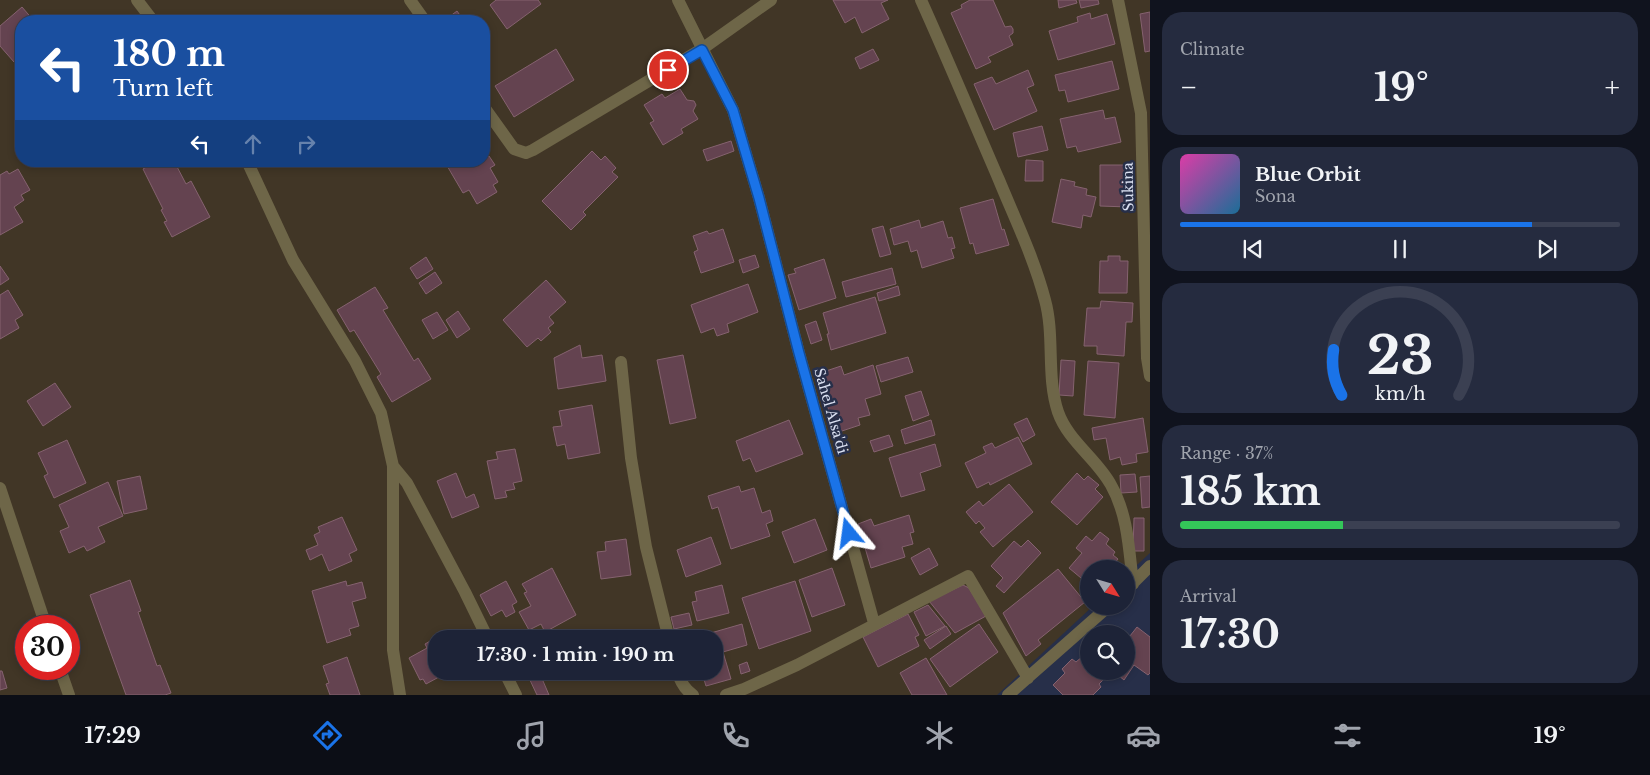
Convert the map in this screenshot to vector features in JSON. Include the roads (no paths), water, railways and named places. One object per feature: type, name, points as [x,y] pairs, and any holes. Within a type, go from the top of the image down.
[{"type":"street","points":[[137,0],[148,15]]},
{"type":"street","points":[[410,0],[421,15]]},
{"type":"street","name":"Sahel Alsa'di","points":[[678,0],[733,110],[759,198],[799,353],[874,623]]},
{"type":"street","points":[[490,115],[514,149],[526,153],[702,50],[771,0]]},
{"type":"street","points":[[921,0],[1034,264],[1046,301],[1051,338],[1054,396],[1059,413],[1065,426],[1111,484],[1121,507],[1127,528],[1129,560]]},
{"type":"street","name":"Sukina","points":[[1118,0],[1141,113],[1147,358],[1150,376]]},
{"type":"street","points":[[250,167],[292,260],[354,361],[381,413],[393,466],[392,650],[400,695]]},
{"type":"street","points":[[621,362],[631,458],[646,547],[667,630]]},
{"type":"street","points":[[393,466],[406,483],[484,630]]},
{"type":"street","points":[[0,488],[42,615]]},
{"type":"street","points":[[1135,582],[1150,566]]},
{"type":"street","points":[[726,695],[797,665],[874,623],[968,576],[1028,678]]},
{"type":"street","points":[[1008,695],[1098,615]]},
{"type":"street","points":[[64,680],[69,695]]},
{"type":"street","points":[[508,680],[516,695]]},
{"type":"street","points":[[679,680],[686,691],[692,695]]}]
